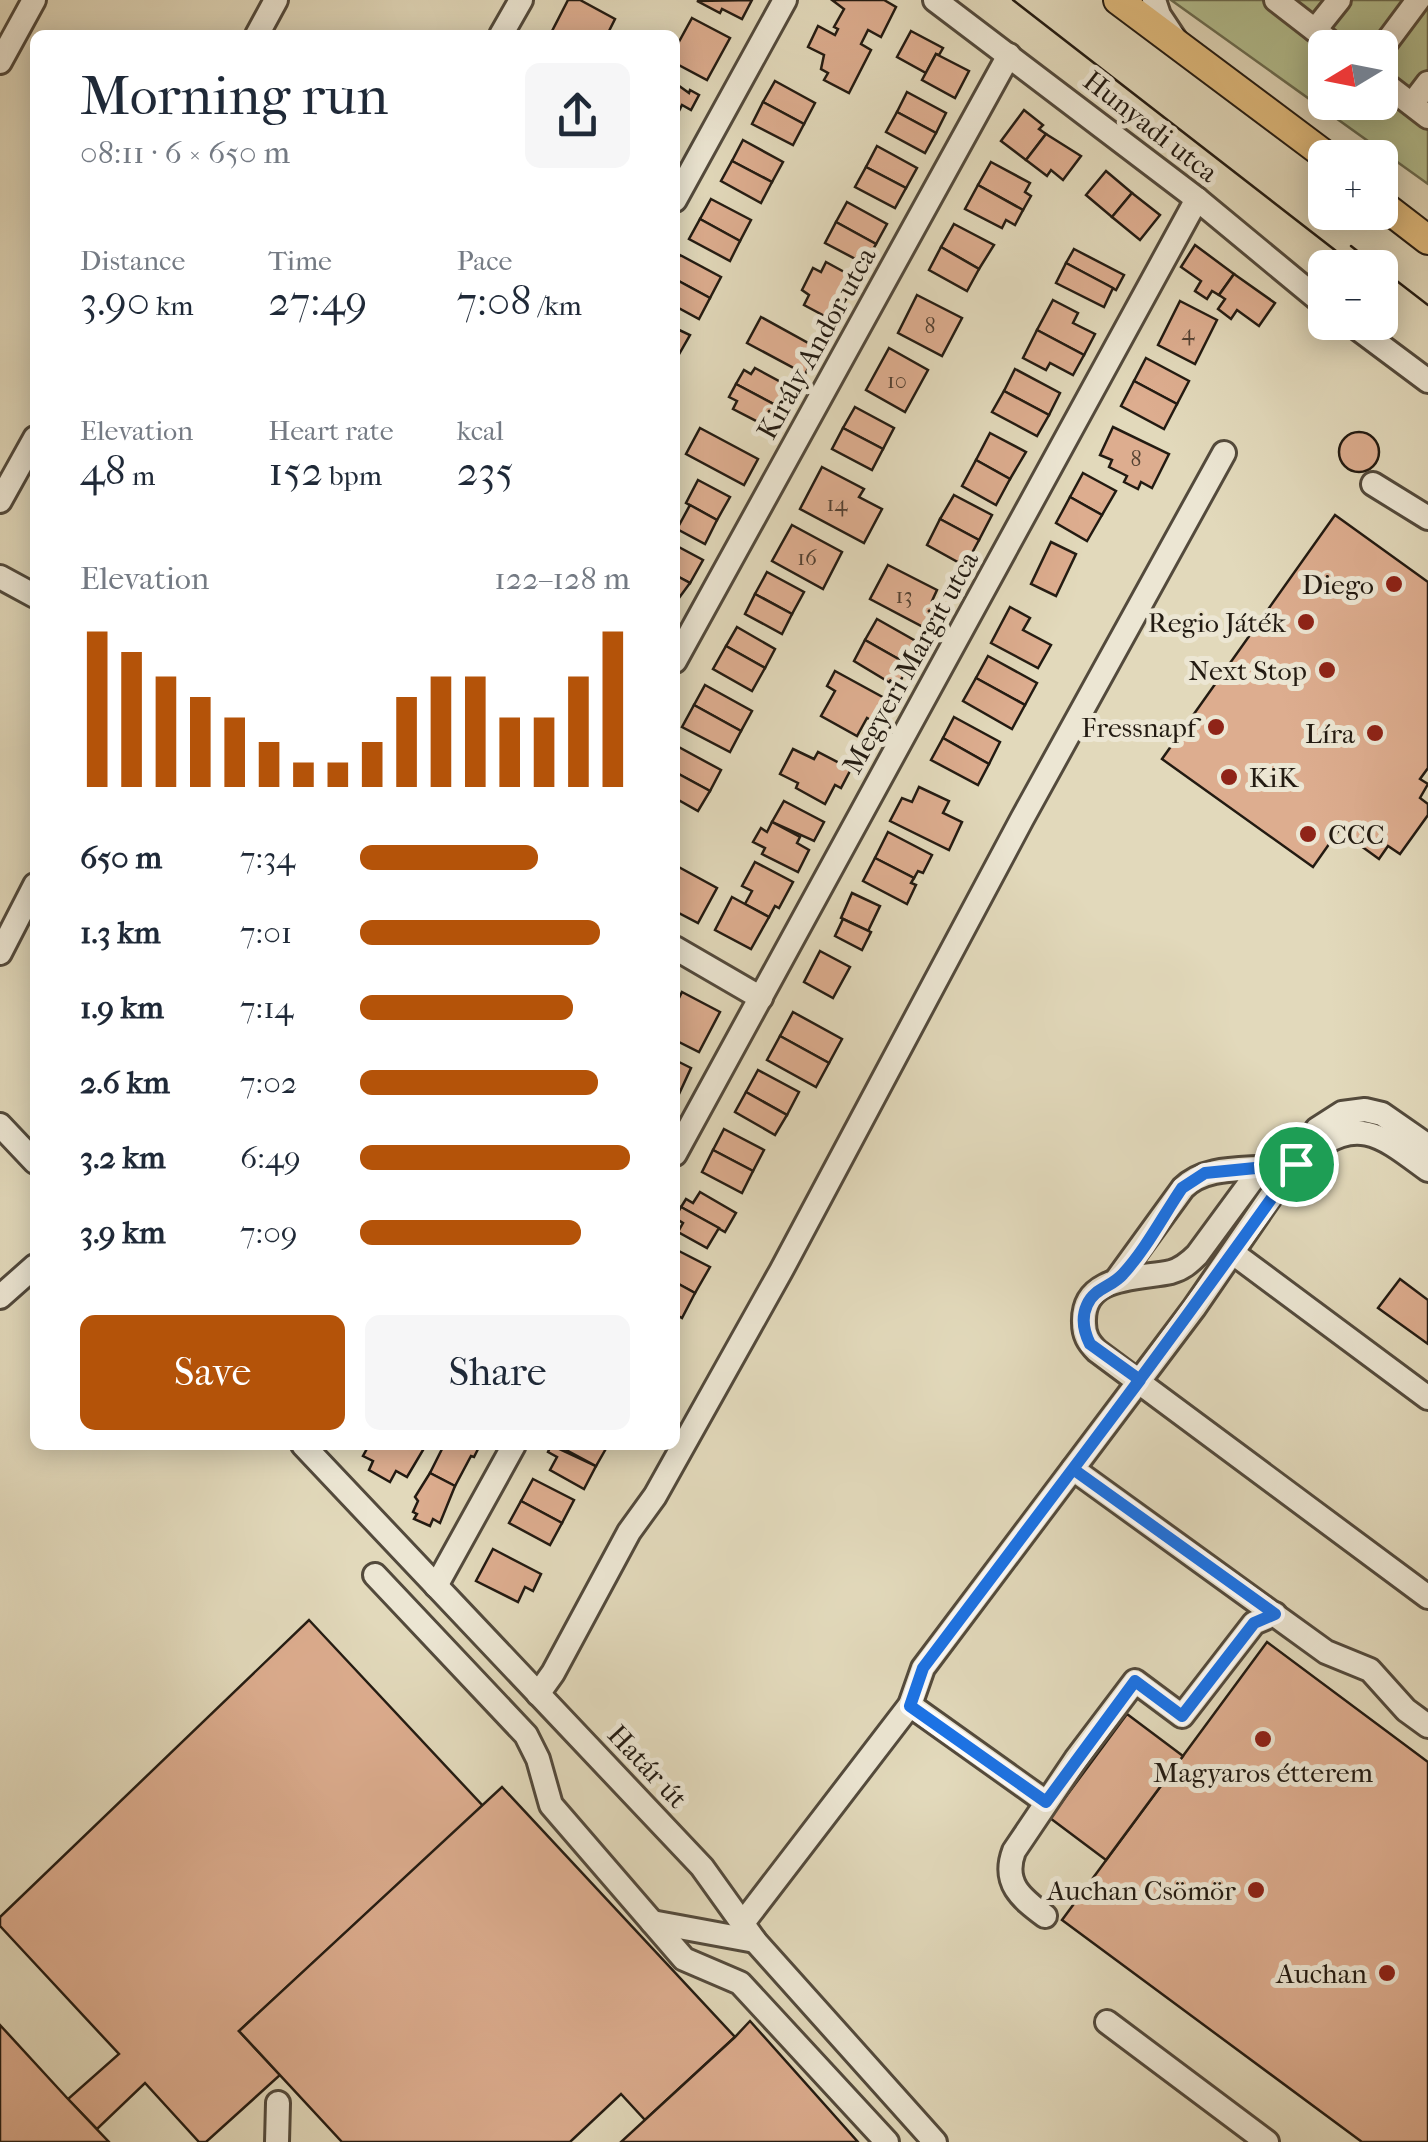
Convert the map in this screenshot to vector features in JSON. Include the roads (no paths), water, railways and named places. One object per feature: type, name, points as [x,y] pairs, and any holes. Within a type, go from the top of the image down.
[{"type":"main road","points":[[1118,0],[1308,142]]},
{"type":"main road","points":[[1398,200],[1428,222]]},
{"type":"main road","points":[[1398,217],[1428,240]]},
{"type":"street","points":[[0,62],[34,0]]},
{"type":"street","points":[[260,30],[276,0]]},
{"type":"street","points":[[504,30],[520,0]]},
{"type":"street","points":[[680,191],[786,0]]},
{"type":"street","name":"Hunyadi utca","points":[[935,0],[1197,199],[1308,291]]},
{"type":"street","points":[[1154,0],[1159,16],[1180,46]]},
{"type":"street","points":[[1276,0],[1315,30],[1338,0]]},
{"type":"street","points":[[1396,30],[1418,0]]},
{"type":"street","name":"Király Andor utca","points":[[680,652],[1009,55]]},
{"type":"street","points":[[1398,94],[1420,111],[1428,83]]},
{"type":"street","name":"Megyeri Margit utca","points":[[680,1145],[1197,199]]},
{"type":"street","points":[[1398,224],[1428,250]]},
{"type":"street","points":[[1373,340],[1428,381]]},
{"type":"street","points":[[0,501],[30,447]]},
{"type":"street","points":[[680,1447],[781,1271],[1039,788],[1224,454]]},
{"type":"street","points":[[1374,484],[1428,518]]},
{"type":"street","points":[[0,577],[30,593]]},
{"type":"street","points":[[0,953],[30,895]]},
{"type":"street","points":[[680,951],[761,998]]},
{"type":"street","points":[[652,1922],[749,1932],[910,1706],[923,1668],[1233,1253],[1317,1129],[1348,1111],[1365,1110],[1382,1114],[1428,1146]]},
{"type":"street","points":[[0,1125],[30,1157]]},
{"type":"street","points":[[1117,1279],[1182,1188],[1205,1173],[1296,1164],[1332,1137],[1361,1132],[1382,1138],[1428,1170]]},
{"type":"street","points":[[1261,1168],[1198,1255],[1185,1267],[1117,1279],[1104,1286],[1086,1306],[1085,1335],[1097,1350],[1428,1597]]},
{"type":"street","points":[[1233,1253],[1428,1398]]},
{"type":"street","points":[[0,1297],[30,1270]]},
{"type":"street","name":"Határ út","points":[[308,1450],[702,1867],[749,1932],[935,2142]]},
{"type":"street","points":[[436,1586],[511,1450]]},
{"type":"street","points":[[538,1694],[678,1450]]},
{"type":"street","points":[[1073,1469],[1326,1652],[1370,1670],[1406,1710],[1428,1726]]},
{"type":"street","points":[[375,1575],[526,1735],[538,1759],[551,1805],[684,1959],[740,1983],[878,2138]]},
{"type":"street","points":[[1045,1916],[1019,1897],[1013,1888],[1009,1863],[1046,1802],[1135,1681],[1182,1716],[1254,1623],[1275,1614]]},
{"type":"street","points":[[910,1706],[1046,1802]]},
{"type":"street","points":[[1107,2022],[1267,2142]]},
{"type":"street","points":[[277,2142],[278,2103]]},
{"type":"tram line","points":[[1013,0],[1335,250]]},
{"type":"tram line","points":[[1351,246],[1356,250]]},
{"type":"tram line","points":[[1398,282],[1428,305]]},
{"type":"place","name":"Diego","points":[[1394,584]]},
{"type":"place","name":"Regio Játék","points":[[1306,622]]},
{"type":"place","name":"Next Stop","points":[[1327,670]]},
{"type":"place","name":"Fressnapf","points":[[1216,727]]},
{"type":"place","name":"Líra","points":[[1375,733]]},
{"type":"place","name":"KiK","points":[[1229,777]]},
{"type":"place","name":"CCC","points":[[1308,834]]},
{"type":"place","name":"Magyaros étterem","points":[[1263,1739]]},
{"type":"place","name":"Auchan Csömör","points":[[1256,1890]]},
{"type":"place","name":"Auchan","points":[[1387,1973]]}]
